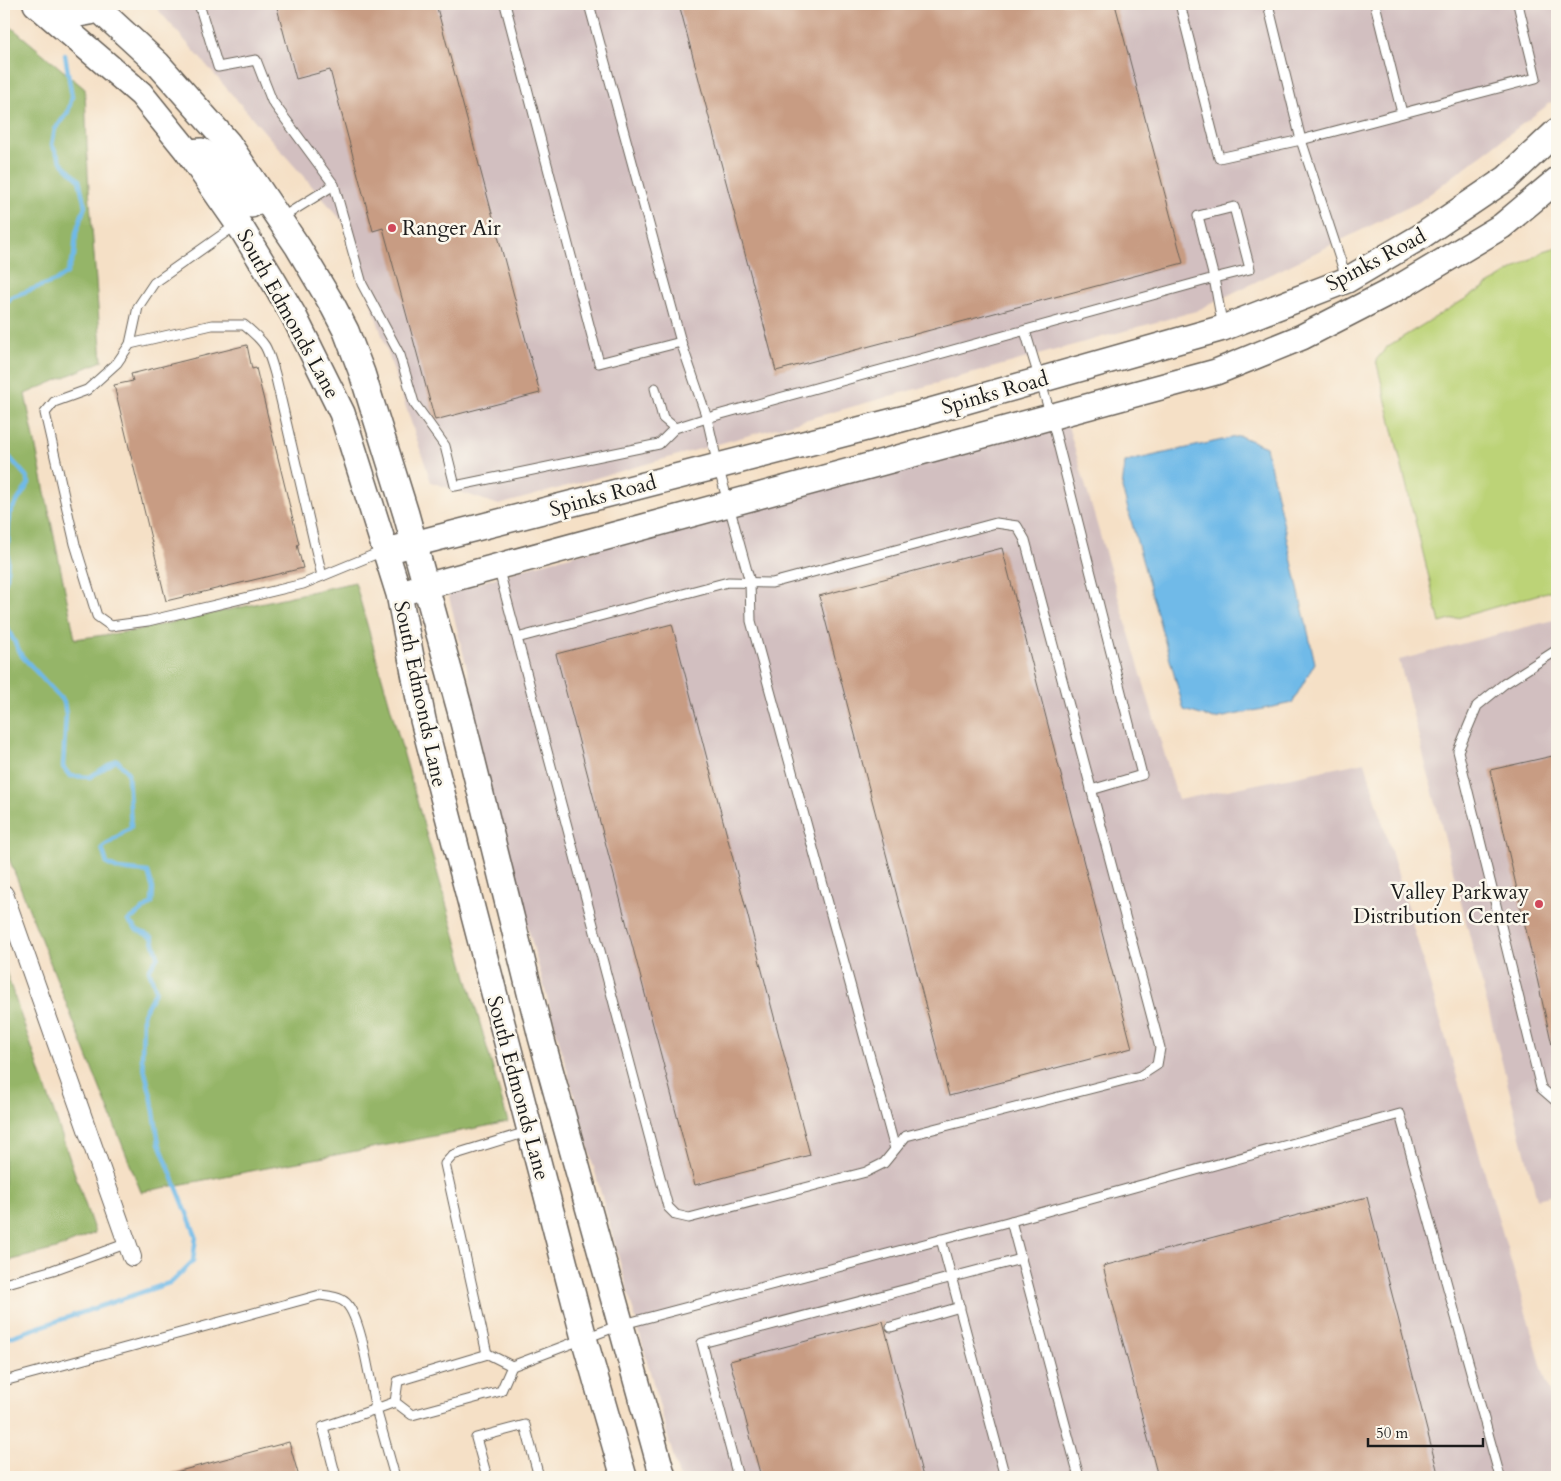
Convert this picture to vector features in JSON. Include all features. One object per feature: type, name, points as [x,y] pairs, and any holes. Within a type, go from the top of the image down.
[{"type":"main road","name":"South Edmonds Lane","points":[[36,4],[141,94],[188,152],[238,223],[294,316],[342,413],[399,594],[423,720],[584,1338],[624,1477]]},
{"type":"main road","points":[[65,4],[79,14],[90,12],[97,5]]},
{"type":"main road","name":"South Edmonds Lane","points":[[97,5],[158,64],[228,143],[298,247],[346,331],[362,373],[426,586],[460,710],[541,1037],[663,1477]]},
{"type":"main road","name":"Spinks Road","points":[[386,550],[414,545],[913,416],[1223,328],[1347,280],[1420,237],[1507,178],[1557,131]]},
{"type":"main road","points":[[188,152],[202,151],[216,163],[232,179],[261,218],[278,219]]},
{"type":"main road","name":"Spinks Road","points":[[399,594],[1216,372],[1302,337],[1406,284],[1502,226],[1557,180]]},
{"type":"main road","points":[[1347,280],[1363,306]]},
{"type":"main road","points":[[536,1156],[574,1155]]},
{"type":"street","points":[[4,894],[130,1250]]},
{"type":"lane","points":[[199,4],[218,66],[256,60],[272,101],[334,185],[362,284],[400,355],[414,403],[445,446],[455,486],[659,444],[675,428],[707,418],[1214,278],[1250,269],[1234,207],[1198,216],[1214,278],[1223,328]]},
{"type":"lane","points":[[505,4],[599,362],[681,342]]},
{"type":"lane","points":[[589,4],[681,342],[707,418],[718,466],[750,582],[751,621],[895,1149]]},
{"type":"lane","points":[[1180,4],[1219,158],[1301,140],[1536,78],[1518,4]]},
{"type":"lane","points":[[1268,4],[1301,140],[1347,280]]},
{"type":"lane","points":[[1375,4],[1402,113]]},
{"type":"lane","points":[[278,219],[334,185]]},
{"type":"lane","points":[[238,223],[154,283],[138,307],[130,344],[116,363],[87,390],[54,402],[45,413],[74,544],[97,616],[111,626],[148,621],[303,584],[386,550]]},
{"type":"lane","points":[[130,344],[212,325],[244,324],[259,338],[268,349],[322,576]]},
{"type":"lane","points":[[1025,330],[1051,416],[1142,775],[1092,790]]},
{"type":"lane","points":[[654,388],[663,418],[675,428]]},
{"type":"lane","points":[[498,566],[517,638],[668,1207],[676,1215],[689,1218],[866,1172],[884,1163],[906,1136],[1140,1076],[1157,1066],[1160,1048],[1025,540],[1016,526],[996,523],[772,583],[728,582],[517,638]]},
{"type":"lane","points":[[1557,650],[1504,684],[1477,706],[1458,751],[1541,1088],[1557,1102]]},
{"type":"lane","points":[[395,1402],[412,1415],[501,1391],[512,1366],[620,1325],[1400,1114],[1500,1477]]},
{"type":"lane","points":[[487,1354],[445,1164],[453,1155],[530,1131]]},
{"type":"lane","points":[[1011,1220],[1079,1477]]},
{"type":"lane","points":[[941,1239],[1005,1477]]},
{"type":"lane","points":[[4,1284],[130,1250]]},
{"type":"lane","points":[[738,1477],[702,1343],[1020,1259]]},
{"type":"lane","points":[[4,1381],[320,1295],[336,1298],[346,1302],[357,1321],[376,1408],[395,1477]]},
{"type":"lane","points":[[891,1326],[960,1307]]},
{"type":"lane","points":[[395,1402],[398,1382],[487,1354],[512,1366]]},
{"type":"lane","points":[[336,1477],[323,1427],[395,1402]]},
{"type":"lane","points":[[487,1477],[476,1438],[525,1425],[539,1477]]},
{"type":"shaded area","points":[[153,4],[1557,4],[1557,98],[1419,202],[1196,311],[499,505],[431,482],[345,224]]},
{"type":"shaded area","points":[[1068,426],[1178,800],[1365,762],[1557,1419],[1557,1477],[679,1477],[476,739],[471,684],[448,593],[529,567],[1031,433]]},
{"type":"shaded area","points":[[1557,619],[1557,1194],[1537,1199],[1399,660]]},
{"type":"green space","points":[[4,21],[85,89],[88,175],[102,361],[25,394],[75,639],[133,631],[355,582],[508,1122],[141,1192],[4,846]]},
{"type":"green space","points":[[1557,247],[1557,589],[1440,623],[1376,360],[1388,346],[1544,251]]},
{"type":"green space","points":[[4,966],[95,1233],[56,1249],[4,1262]]},
{"type":"water","points":[[1240,436],[1266,447],[1315,663],[1292,703],[1214,719],[1184,710],[1122,488],[1125,462]]},
{"type":"building","points":[[276,4],[436,4],[540,393],[435,420],[383,228],[373,231],[330,70],[296,79]]},
{"type":"building","points":[[679,4],[1115,4],[1183,263],[776,371]]},
{"type":"building","points":[[247,345],[252,369],[256,368],[299,544],[297,545],[303,568],[166,601],[114,385],[133,381],[131,374]]},
{"type":"building","points":[[1002,548],[1132,1048],[949,1096],[819,596]]},
{"type":"building","points":[[672,624],[810,1155],[695,1185],[556,654]]},
{"type":"building","name":"Valley Parkway Distribution Center","points":[[1557,755],[1557,1045],[1552,1045],[1490,770]]},
{"type":"building","points":[[1367,1197],[1439,1477],[1158,1477],[1103,1266]]},
{"type":"building","points":[[883,1321],[923,1477],[761,1477],[730,1361]]},
{"type":"building","points":[[289,1442],[299,1477],[173,1477],[172,1473]]},
{"type":"waterway","points":[[4,306],[11,297],[55,281],[67,273],[74,256],[76,233],[85,206],[79,180],[62,163],[52,145],[55,129],[68,112],[72,97],[65,55]]},
{"type":"waterway","points":[[4,393],[4,451],[26,476],[29,483],[9,514],[7,577],[4,585]]},
{"type":"waterway","points":[[4,622],[22,656],[64,702],[66,715],[63,767],[70,776],[90,777],[117,760],[128,773],[131,827],[102,848],[107,864],[118,869],[148,872],[153,889],[152,903],[128,921],[137,930],[152,937],[158,956],[149,970],[156,990],[143,1014],[142,1060],[152,1100],[159,1143],[196,1236],[193,1261],[172,1282],[4,1339]]},
{"type":"place","name":"Ranger Air","points":[[392,228]]},
{"type":"place","name":"Valley Parkway Distribution Center","points":[[1539,904]]}]
